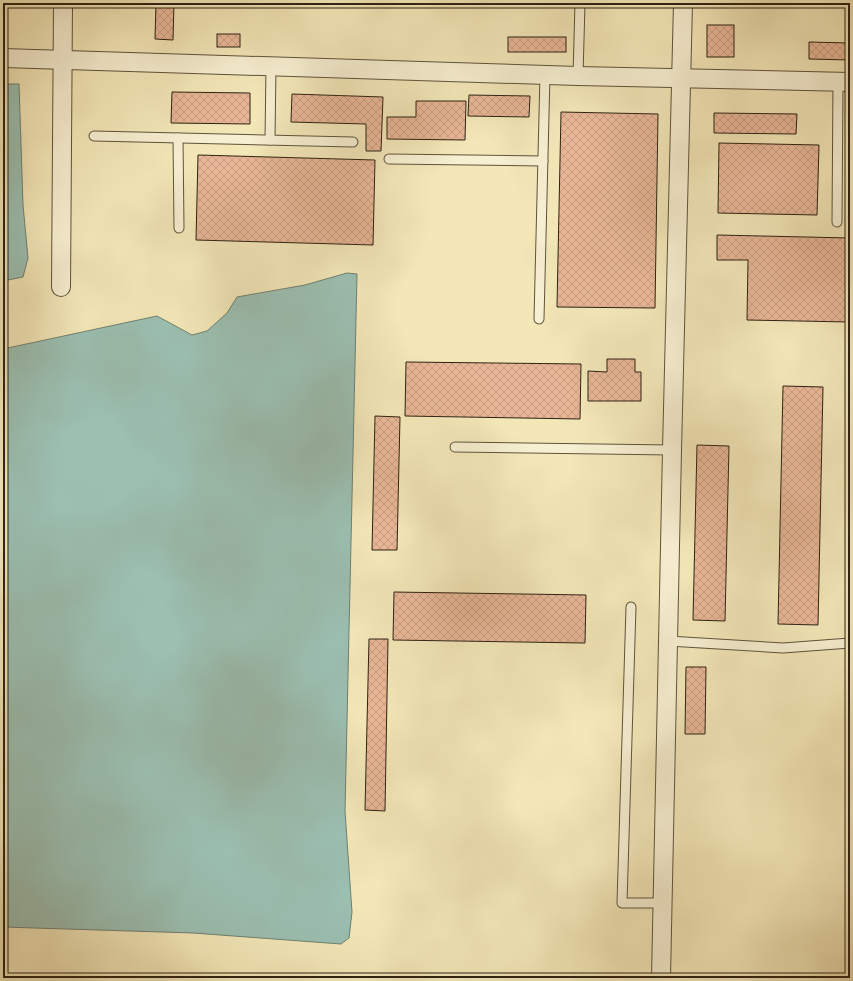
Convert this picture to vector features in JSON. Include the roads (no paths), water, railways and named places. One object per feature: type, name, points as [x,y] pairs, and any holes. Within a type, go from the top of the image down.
[{"type":"street","points":[[61,288],[62,3]]},
{"type":"street","points":[[661,978],[672,450],[684,3]]},
{"type":"street","points":[[3,58],[578,76],[844,82]]},
{"type":"lane","points":[[578,76],[580,3]]},
{"type":"lane","points":[[270,140],[271,66]]},
{"type":"lane","points":[[539,319],[545,74]]},
{"type":"lane","points":[[837,222],[844,82]]},
{"type":"lane","points":[[94,136],[353,142]]},
{"type":"lane","points":[[178,138],[179,228]]},
{"type":"lane","points":[[389,160],[543,161]]},
{"type":"lane","points":[[455,447],[672,450]]},
{"type":"lane","points":[[631,607],[622,903],[662,903]]},
{"type":"lane","points":[[668,641],[783,648],[850,643]]}]
